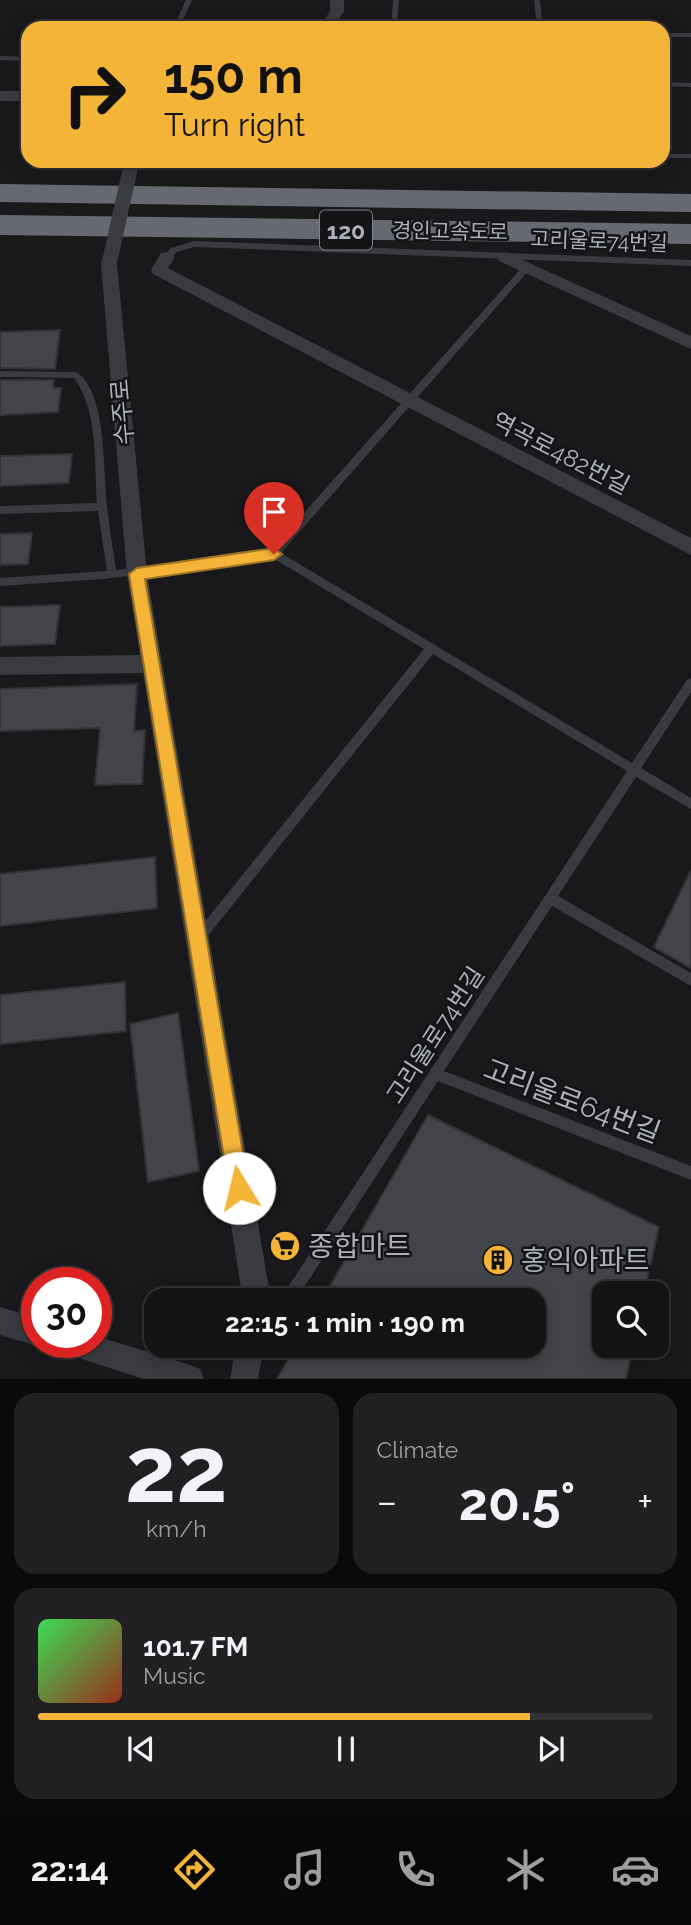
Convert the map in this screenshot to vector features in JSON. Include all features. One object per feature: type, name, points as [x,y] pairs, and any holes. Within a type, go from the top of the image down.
[{"type":"highway","name":"경인고속도로","points":[[0,193],[691,203]]},
{"type":"highway","name":"경인고속도로","points":[[0,225],[691,234]]},
{"type":"street","points":[[331,21],[337,12],[337,0]]},
{"type":"street","points":[[0,96],[21,96]]},
{"type":"street","name":"수주로","points":[[130,168],[109,264],[137,574],[255,1288]]},
{"type":"street","name":"역곡로482번길","points":[[167,257],[159,270],[691,547]]},
{"type":"street","points":[[505,257],[691,343]]},
{"type":"street","points":[[0,666],[151,664]]},
{"type":"street","points":[[0,1321],[21,1327]]},
{"type":"street","points":[[112,1355],[190,1379]]},
{"type":"street","points":[[244,1379],[248,1358]]},
{"type":"lane","points":[[179,21],[189,0]]},
{"type":"lane","points":[[394,21],[396,0]]},
{"type":"lane","points":[[537,0],[539,21]]},
{"type":"lane","points":[[670,35],[691,35]]},
{"type":"lane","points":[[0,58],[21,59]]},
{"type":"lane","points":[[670,84],[691,85]]},
{"type":"lane","points":[[670,156],[691,156]]},
{"type":"lane","name":"고리울로74번길","points":[[167,257],[174,250],[194,244],[691,263]]},
{"type":"lane","points":[[274,554],[527,267]]},
{"type":"lane","points":[[0,374],[76,375],[85,383],[97,433],[102,506],[113,573]]},
{"type":"lane","points":[[0,510],[102,506]]},
{"type":"lane","points":[[0,582],[113,573],[137,574],[274,554],[691,804]]},
{"type":"lane","points":[[197,940],[431,649]]},
{"type":"lane","name":"고리울로74번길","points":[[295,1288],[691,683]]},
{"type":"lane","points":[[550,898],[691,980]]},
{"type":"lane","name":"고리울로64번길","points":[[435,1074],[691,1174]]},
{"type":"building","points":[[60,330],[55,369],[0,368],[0,332]]},
{"type":"building","points":[[0,380],[54,380],[53,388],[61,388],[58,412],[0,415]]},
{"type":"building","points":[[72,454],[69,483],[0,486],[0,456]]},
{"type":"building","points":[[32,533],[28,564],[0,565],[0,534]]},
{"type":"building","points":[[60,605],[55,644],[0,646],[0,607]]},
{"type":"building","points":[[137,684],[134,731],[145,730],[142,784],[95,785],[100,728],[0,731],[0,689]]},
{"type":"building","points":[[155,857],[157,908],[0,926],[0,874]]},
{"type":"building","points":[[691,870],[691,968],[654,947]]},
{"type":"building","points":[[125,982],[126,1031],[0,1044],[0,995]]},
{"type":"building","points":[[178,1013],[199,1171],[148,1182],[130,1024]]},
{"type":"building","name":"홍익아파트","points":[[428,1115],[659,1227],[647,1281],[592,1281],[592,1358],[630,1358],[626,1379],[277,1379],[289,1358],[546,1358],[546,1288],[329,1288]]},
{"type":"place","name":"종합마트","points":[[285,1246]]},
{"type":"place","name":"홍익아파트","points":[[498,1260]]},
{"type":"route","points":[[239,1188],[137,574],[274,554]]}]
